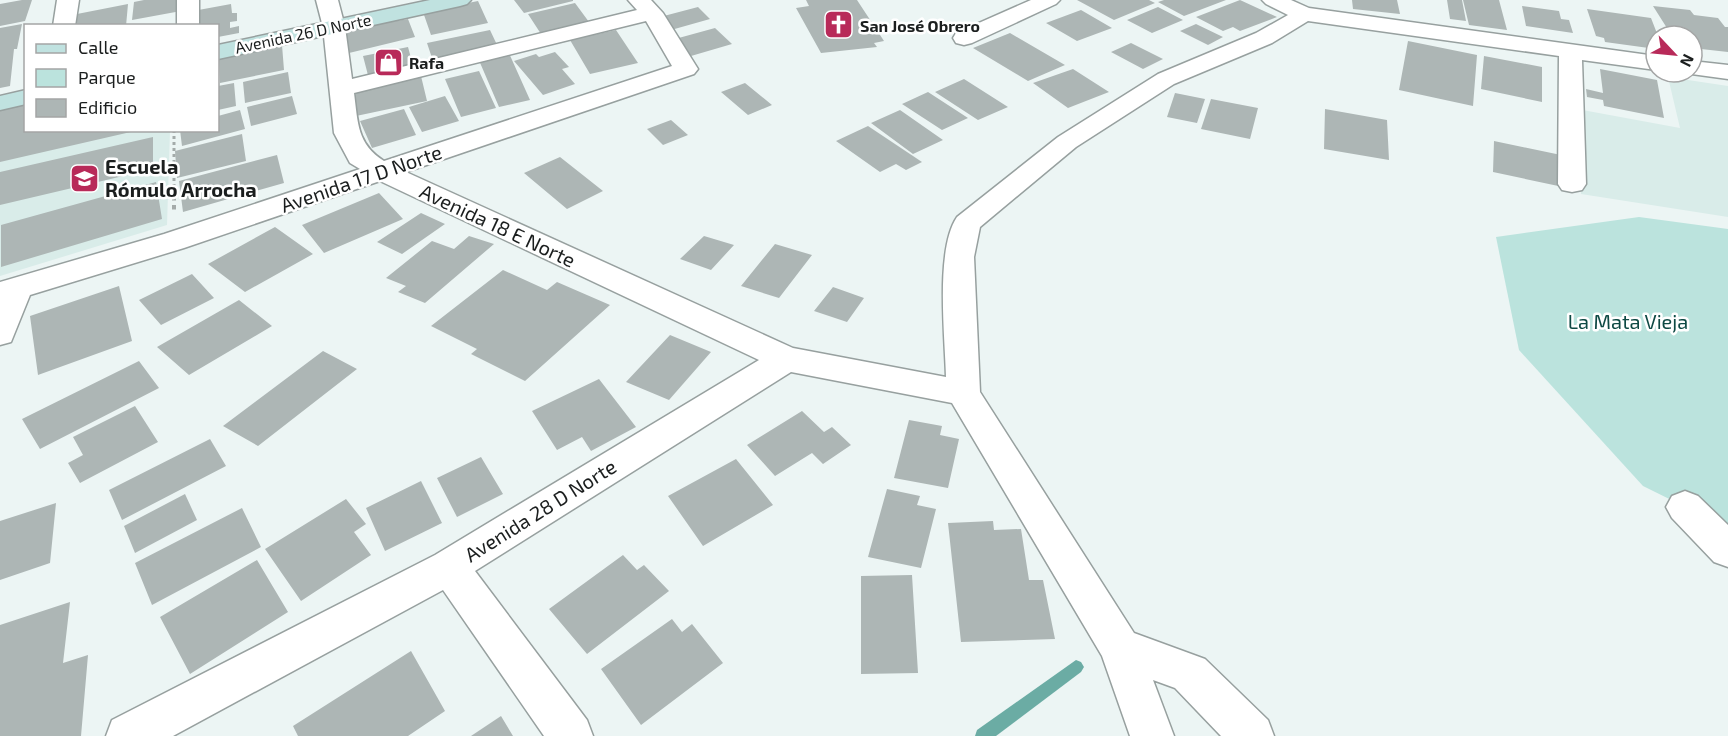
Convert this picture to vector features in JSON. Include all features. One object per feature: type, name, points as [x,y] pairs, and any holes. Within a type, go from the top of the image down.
[{"type":"street","points":[[64,24],[69,0]]},
{"type":"street","points":[[188,0],[188,24]]},
{"type":"street","name":"Avenida 18 E Norte","points":[[327,0],[333,27],[347,134],[359,157],[381,171],[786,358]]},
{"type":"street","name":"Avenida 26 D Norte","points":[[219,52],[460,0]]},
{"type":"street","points":[[964,38],[1049,0]]},
{"type":"street","points":[[1274,0],[1304,14],[1644,61]]},
{"type":"street","points":[[342,89],[646,6]]},
{"type":"street","name":"Avenida 17 D Norte","points":[[9,290],[174,241],[686,69],[646,6]]},
{"type":"street","points":[[1152,736],[1120,648],[963,393],[959,257],[967,223],[1067,142],[1166,80],[1264,38],[1304,14]]},
{"type":"street","points":[[1570,52],[1572,184]]},
{"type":"street","points":[[1704,69],[1728,72]]},
{"type":"street","points":[[0,103],[24,98]]},
{"type":"street","points":[[0,334],[9,290]]},
{"type":"street","points":[[786,358],[963,393]]},
{"type":"street","name":"Avenida 28 D Norte","points":[[128,736],[172,726],[449,567],[786,358]]},
{"type":"street","points":[[1685,507],[1728,550]]},
{"type":"street","points":[[449,567],[571,736]]},
{"type":"street","points":[[1120,648],[1190,673],[1252,736]]},
{"type":"path","points":[[174,132],[174,241]]},
{"type":"shaded area","points":[[1704,82],[1728,86],[1728,217],[1581,194],[1577,109],[1680,128],[1670,84]]},
{"type":"shaded area","name":"Escuela Rómulo Arrocha","points":[[0,106],[24,128],[24,132],[170,132],[167,225],[0,276]]},
{"type":"green space","name":"La Mata Vieja","points":[[1639,217],[1728,229],[1728,528],[1643,486],[1519,350],[1496,237]]},
{"type":"building","points":[[32,0],[25,21],[0,26],[0,4]]},
{"type":"building","points":[[182,0],[181,11],[132,20],[134,2]]},
{"type":"building","points":[[514,0],[573,0],[573,1],[524,13]]},
{"type":"building","name":"San José Obrero","points":[[806,0],[857,0],[884,41],[874,43],[877,47],[821,53],[796,8],[809,6]]},
{"type":"building","points":[[1077,0],[1149,0],[1155,3],[1114,20]]},
{"type":"building","points":[[1164,0],[1226,0],[1184,16],[1158,2]]},
{"type":"building","points":[[1240,0],[1277,17],[1240,31],[1233,27],[1223,31],[1196,17]]},
{"type":"building","points":[[1352,0],[1397,0],[1400,14],[1353,9]]},
{"type":"building","points":[[1447,0],[1462,0],[1466,21],[1450,19]]},
{"type":"building","points":[[1463,0],[1499,0],[1507,30],[1469,25]]},
{"type":"building","points":[[478,1],[488,23],[431,35],[423,12]]},
{"type":"building","points":[[575,3],[589,22],[541,34],[528,14]]},
{"type":"building","points":[[128,4],[126,24],[75,24],[77,14]]},
{"type":"building","points":[[231,4],[232,13],[237,13],[237,21],[230,22],[230,28],[239,26],[239,33],[219,37],[219,24],[193,24],[193,11]]},
{"type":"building","points":[[1522,6],[1559,11],[1561,19],[1569,20],[1573,33],[1526,26]]},
{"type":"building","points":[[1653,6],[1690,10],[1694,15],[1718,18],[1725,27],[1728,27],[1728,52],[1704,49],[1704,24],[1664,24]]},
{"type":"building","points":[[698,7],[710,19],[671,30],[660,17]]},
{"type":"building","points":[[1158,7],[1183,20],[1152,33],[1127,20]]},
{"type":"building","points":[[1587,9],[1651,18],[1653,24],[1644,24],[1644,47],[1605,42],[1604,38],[1596,36]]},
{"type":"building","points":[[1081,10],[1112,28],[1077,41],[1046,23]]},
{"type":"building","points":[[408,19],[415,37],[349,53],[342,30]]},
{"type":"building","points":[[22,24],[17,49],[14,49],[10,86],[0,88],[0,28]]},
{"type":"building","points":[[1196,24],[1223,37],[1208,45],[1180,31]]},
{"type":"building","points":[[715,28],[732,44],[691,56],[675,39]]},
{"type":"building","points":[[490,30],[498,47],[433,61],[427,43]]},
{"type":"building","points":[[616,30],[638,63],[590,74],[570,40]]},
{"type":"building","points":[[1010,33],[1065,65],[1028,81],[973,48]]},
{"type":"building","points":[[1408,41],[1477,55],[1473,106],[1399,90]]},
{"type":"building","points":[[1131,43],[1163,59],[1143,69],[1111,52]]},
{"type":"building","points":[[282,45],[284,70],[220,83],[219,58]]},
{"type":"building","points":[[408,47],[414,69],[369,79],[363,56]]},
{"type":"building","points":[[508,51],[530,100],[499,107],[478,58]]},
{"type":"building","points":[[555,52],[569,67],[562,69],[575,84],[543,95],[514,61],[536,54],[539,57]]},
{"type":"building","points":[[1484,56],[1542,67],[1542,102],[1481,89]]},
{"type":"building","points":[[1073,69],[1109,92],[1068,108],[1033,83]]},
{"type":"building","points":[[1600,69],[1644,77],[1644,84],[1658,84],[1664,118],[1604,106],[1603,100],[1587,97],[1586,89],[1603,93]]},
{"type":"building","points":[[479,71],[496,108],[461,117],[445,79]]},
{"type":"building","points":[[288,72],[291,93],[245,103],[243,82]]},
{"type":"building","points":[[421,76],[427,101],[356,116],[352,90]]},
{"type":"building","points":[[964,79],[1008,107],[978,120],[935,92]]},
{"type":"building","points":[[234,83],[236,106],[219,110],[219,86]]},
{"type":"building","points":[[745,83],[772,105],[748,115],[721,92]]},
{"type":"building","points":[[928,92],[968,118],[942,130],[902,104]]},
{"type":"building","points":[[1175,93],[1205,99],[1197,123],[1167,117]]},
{"type":"building","points":[[292,96],[297,114],[251,126],[247,107]]},
{"type":"building","points":[[445,96],[459,121],[422,132],[409,107]]},
{"type":"building","points":[[1211,99],[1258,108],[1250,139],[1201,129]]},
{"type":"building","points":[[24,104],[24,132],[131,132],[0,162],[0,110]]},
{"type":"building","points":[[404,109],[416,135],[372,148],[360,121]]},
{"type":"building","points":[[1325,109],[1387,120],[1389,160],[1324,149]]},
{"type":"building","points":[[240,110],[245,129],[182,146],[180,132],[219,132],[219,116]]},
{"type":"building","points":[[900,110],[943,140],[913,154],[871,123]]},
{"type":"building","points":[[671,120],[688,135],[663,145],[647,129]]},
{"type":"building","points":[[868,126],[922,162],[906,170],[896,164],[880,172],[836,141]]},
{"type":"building","points":[[242,134],[246,161],[177,178],[175,151]]},
{"type":"building","points":[[153,137],[153,169],[0,205],[0,172]]},
{"type":"building","points":[[1494,141],[1561,155],[1563,187],[1493,172]]},
{"type":"building","points":[[277,155],[284,183],[183,212],[179,181]]},
{"type":"building","points":[[560,157],[603,191],[567,209],[524,173]]},
{"type":"building","points":[[156,182],[162,219],[1,267],[1,225]]},
{"type":"building","points":[[379,193],[403,219],[324,253],[302,225]]},
{"type":"building","points":[[421,213],[445,224],[402,254],[377,242]]},
{"type":"building","points":[[275,227],[313,254],[245,292],[208,264]]},
{"type":"building","points":[[469,236],[494,244],[425,303],[398,292],[406,286],[386,278],[432,241],[454,249]]},
{"type":"building","points":[[704,236],[734,245],[711,270],[680,259]]},
{"type":"building","points":[[775,244],[812,255],[779,298],[741,286]]},
{"type":"building","points":[[503,270],[547,290],[557,282],[610,305],[525,381],[471,354],[477,349],[431,326]]},
{"type":"building","points":[[192,274],[214,298],[161,325],[139,300]]},
{"type":"building","points":[[119,286],[132,341],[38,375],[30,316]]},
{"type":"building","points":[[833,287],[864,298],[847,322],[814,311]]},
{"type":"building","points":[[239,300],[272,326],[189,375],[157,347]]},
{"type":"building","points":[[670,335],[711,352],[669,400],[626,382]]},
{"type":"building","points":[[323,351],[357,369],[258,446],[223,426]]},
{"type":"building","points":[[139,361],[159,388],[40,449],[22,419]]},
{"type":"building","points":[[599,379],[636,427],[591,451],[582,437],[557,450],[532,411]]},
{"type":"building","points":[[135,406],[158,442],[80,483],[68,463],[83,455],[73,437]]},
{"type":"building","points":[[802,411],[824,432],[832,427],[851,445],[823,464],[812,453],[775,476],[747,445]]},
{"type":"building","points":[[909,420],[942,426],[940,435],[959,439],[948,488],[894,478]]},
{"type":"building","points":[[210,439],[226,466],[122,520],[109,490]]},
{"type":"building","points":[[481,457],[503,494],[457,517],[437,478]]},
{"type":"building","points":[[736,459],[773,505],[703,546],[668,496]]},
{"type":"building","points":[[421,481],[442,523],[385,551],[366,508]]},
{"type":"building","points":[[887,489],[920,496],[917,505],[936,509],[921,568],[868,557]]},
{"type":"building","points":[[185,494],[197,520],[135,553],[124,526]]},
{"type":"building","points":[[346,499],[366,524],[354,532],[371,555],[301,601],[265,549]]},
{"type":"building","points":[[56,503],[50,563],[0,580],[0,521]]},
{"type":"building","points":[[242,508],[261,547],[152,605],[135,563]]},
{"type":"building","points":[[993,521],[994,530],[1021,529],[1029,580],[1043,580],[1055,639],[961,642],[948,523]]},
{"type":"building","points":[[623,555],[637,570],[644,565],[669,591],[587,654],[549,609]]},
{"type":"building","points":[[257,560],[288,612],[190,674],[160,617]]},
{"type":"building","points":[[912,575],[918,673],[861,674],[861,576]]},
{"type":"building","points":[[70,602],[63,663],[88,655],[81,736],[0,736],[0,625]]},
{"type":"building","points":[[672,619],[682,632],[692,624],[723,663],[641,725],[601,669]]},
{"type":"building","points":[[411,651],[445,711],[408,736],[298,736],[293,726]]},
{"type":"building","points":[[501,716],[513,736],[471,736]]},
{"type":"waterway","points":[[983,736],[1076,667]]},
{"type":"place","name":"San José Obrero","points":[[839,25]]},
{"type":"place","name":"Rafa","points":[[388,62]]},
{"type":"place","name":"Escuela Rómulo Arrocha","points":[[84,178]]}]
